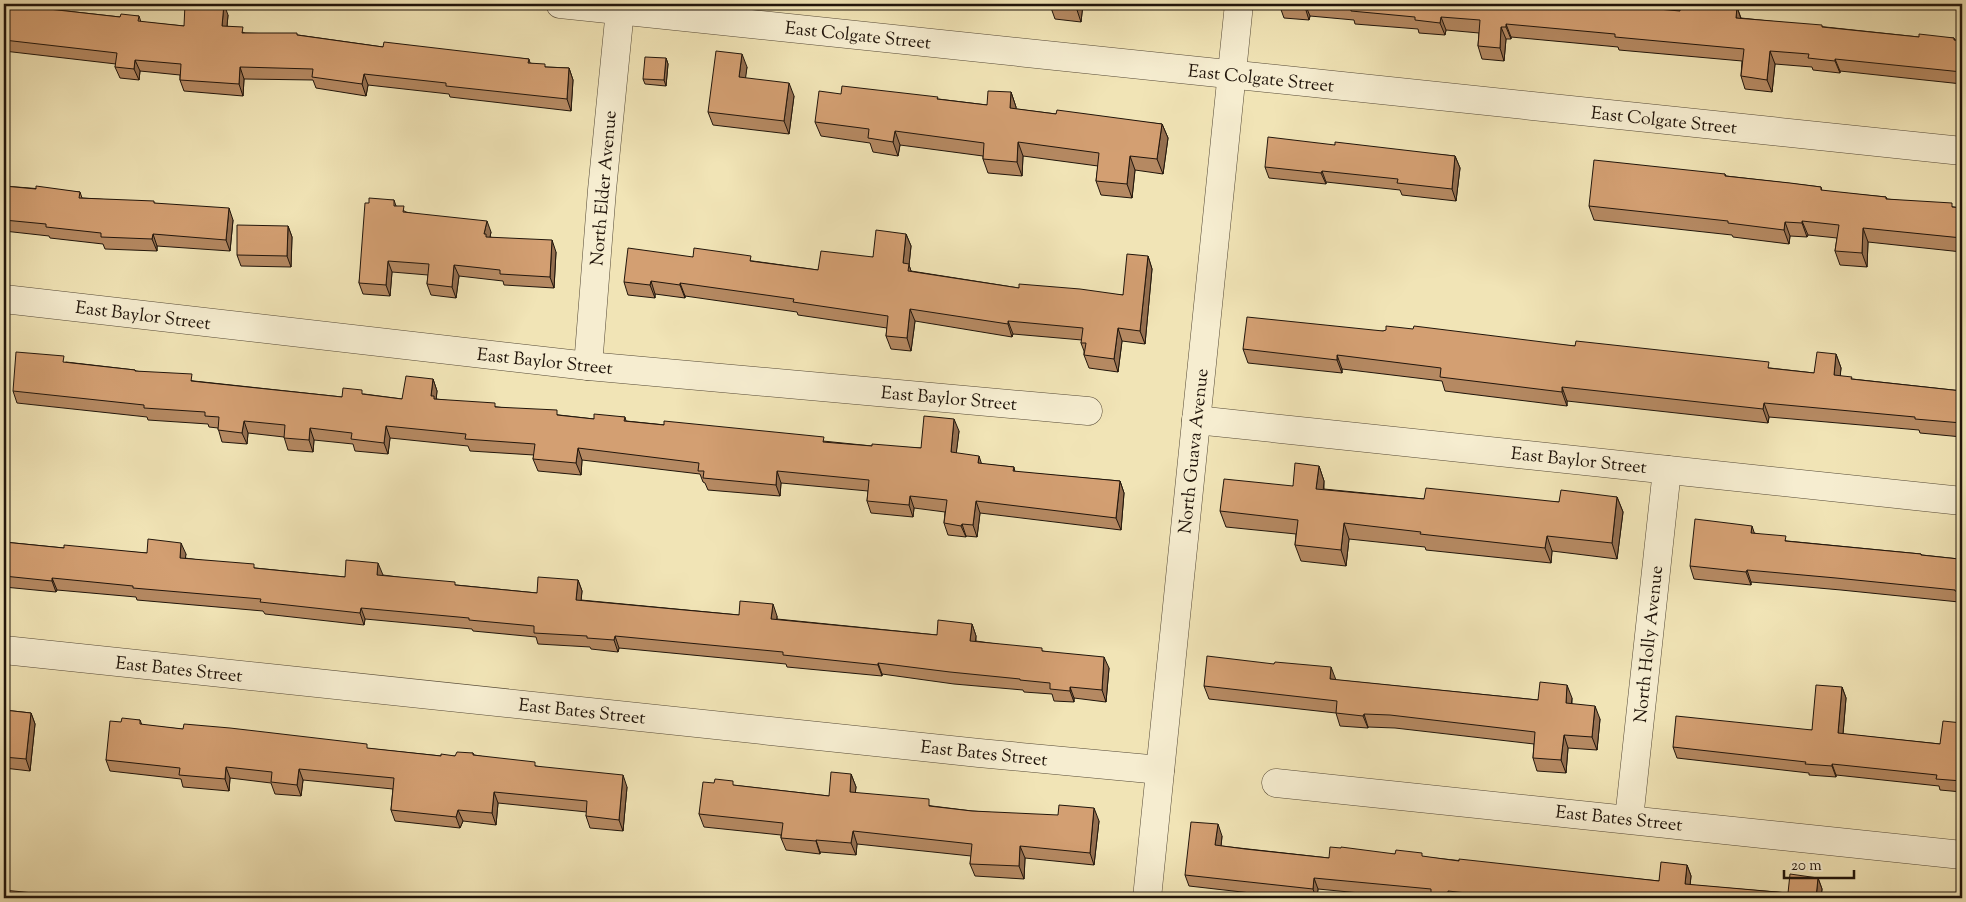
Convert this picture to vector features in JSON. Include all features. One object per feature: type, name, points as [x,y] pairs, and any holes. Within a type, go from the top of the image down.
[{"type":"street","name":"East Colgate Street","points":[[560,4],[1962,151]]},
{"type":"street","name":"North Guava Avenue","points":[[1147,898],[1239,4]]},
{"type":"street","name":"North Elder Avenue","points":[[588,366],[602,190],[620,10]]},
{"type":"street","name":"East Baylor Street","points":[[4,299],[588,366],[1088,411]]},
{"type":"street","name":"East Baylor Street","points":[[1196,420],[1962,501]]},
{"type":"street","name":"North Holly Avenue","points":[[1629,819],[1667,470]]},
{"type":"street","name":"East Bates Street","points":[[4,650],[969,752],[1160,770]]},
{"type":"street","name":"East Bates Street","points":[[1276,783],[1962,854]]},
{"type":"building","points":[[4,4],[120,17],[121,14],[139,16],[138,21],[184,26],[185,4],[224,4],[222,26],[243,27],[242,33],[297,33],[297,35],[383,47],[384,42],[529,59],[528,63],[545,64],[545,67],[569,68],[567,99],[446,86],[446,83],[364,74],[362,84],[312,77],[313,69],[240,67],[239,84],[180,80],[181,64],[135,60],[134,69],[115,67],[117,53],[4,40]]},
{"type":"building","points":[[1050,4],[1076,4],[1076,7]]},
{"type":"building","points":[[1305,4],[1305,7],[1279,5]]},
{"type":"building","points":[[1305,4],[1602,4],[1680,11],[1680,4],[1737,7],[1736,18],[1822,25],[1822,27],[1919,37],[1919,34],[1954,38],[1954,40],[1962,41],[1962,72],[1835,59],[1835,61],[1808,58],[1809,54],[1770,51],[1767,80],[1741,76],[1744,49],[1615,37],[1615,34],[1506,24],[1506,27],[1501,27],[1500,48],[1478,46],[1480,20],[1441,17],[1440,23],[1415,20],[1415,17],[1351,11],[1351,7]]},
{"type":"building","points":[[716,51],[742,54],[739,77],[789,83],[784,121],[708,112]]},
{"type":"building","points":[[645,57],[666,58],[664,80],[643,79]]},
{"type":"building","points":[[842,86],[938,97],[937,99],[987,105],[988,91],[1011,92],[1010,108],[1056,114],[1057,110],[1162,124],[1157,159],[1130,156],[1127,184],[1096,181],[1099,153],[1018,142],[1017,162],[983,159],[984,143],[895,131],[893,142],[868,138],[869,129],[815,122],[819,91],[841,94]]},
{"type":"building","points":[[1268,137],[1335,145],[1335,142],[1455,156],[1452,189],[1397,183],[1398,179],[1265,167]]},
{"type":"building","points":[[1594,160],[1725,174],[1725,176],[1821,187],[1821,190],[1886,197],[1886,199],[1952,203],[1952,207],[1962,208],[1962,238],[1863,228],[1862,253],[1835,251],[1839,225],[1802,221],[1802,223],[1785,222],[1784,230],[1728,223],[1728,221],[1589,206]]},
{"type":"building","points":[[4,186],[36,189],[36,186],[80,192],[79,198],[154,201],[154,203],[229,208],[226,240],[153,234],[152,239],[101,237],[101,233],[46,227],[46,224],[4,220]]},
{"type":"building","points":[[369,198],[394,200],[394,206],[404,206],[403,212],[487,221],[484,234],[486,234],[486,237],[552,240],[550,277],[500,274],[500,270],[454,265],[452,287],[427,284],[429,264],[388,261],[386,285],[359,283],[365,203],[369,203]]},
{"type":"building","points":[[237,225],[288,226],[287,256],[237,255]]},
{"type":"building","points":[[876,230],[906,234],[903,263],[909,264],[908,271],[1019,288],[1019,284],[1123,295],[1127,254],[1148,256],[1140,331],[1118,328],[1114,359],[1084,355],[1086,343],[1081,343],[1083,328],[1008,321],[1008,324],[910,309],[907,338],[886,336],[888,316],[793,302],[794,299],[680,283],[680,285],[651,281],[650,285],[624,282],[628,248],[693,257],[694,248],[751,256],[750,261],[818,270],[821,251],[873,257]]},
{"type":"building","points":[[1247,317],[1383,331],[1386,330],[1386,326],[1413,329],[1414,326],[1575,346],[1576,341],[1769,362],[1768,368],[1814,373],[1817,352],[1836,354],[1834,375],[1852,377],[1851,379],[1962,391],[1962,423],[1764,403],[1763,409],[1562,387],[1562,392],[1440,377],[1441,368],[1337,355],[1337,360],[1243,349]]},
{"type":"building","points":[[16,352],[64,356],[63,362],[135,371],[192,374],[191,381],[342,397],[343,388],[362,390],[362,394],[402,399],[406,376],[433,379],[431,396],[434,396],[434,399],[495,403],[495,407],[557,410],[557,415],[594,419],[594,414],[625,417],[624,421],[664,425],[664,421],[824,437],[823,442],[872,446],[872,444],[921,448],[924,416],[954,419],[951,452],[979,456],[978,463],[1014,467],[1013,471],[1120,481],[1116,518],[976,501],[973,525],[962,524],[961,526],[944,523],[947,500],[910,496],[909,505],[867,501],[869,480],[777,471],[776,485],[703,478],[704,471],[698,471],[699,463],[578,448],[576,463],[533,459],[535,444],[465,439],[466,434],[386,426],[384,443],[351,439],[352,433],[310,428],[309,440],[284,438],[285,425],[244,421],[242,433],[218,430],[219,417],[205,416],[205,412],[144,408],[144,405],[13,391]]},
{"type":"building","points":[[1295,463],[1319,466],[1316,489],[1424,499],[1426,488],[1559,502],[1561,490],[1617,497],[1612,543],[1547,536],[1545,548],[1420,534],[1421,532],[1344,523],[1341,550],[1295,545],[1298,520],[1220,511],[1224,479],[1293,486]]},
{"type":"building","points":[[1695,519],[1752,526],[1751,533],[1786,536],[1785,541],[1959,559],[1962,557],[1962,592],[1836,578],[1690,566]]},
{"type":"building","points":[[148,539],[181,543],[180,558],[254,564],[254,568],[345,577],[346,560],[378,563],[377,575],[455,582],[455,585],[537,593],[538,577],[578,580],[576,600],[739,615],[740,601],[773,604],[771,619],[937,635],[938,620],[972,624],[970,641],[1042,648],[1042,651],[1104,657],[1102,690],[1070,687],[1070,691],[1050,689],[1050,683],[878,663],[878,665],[783,655],[783,652],[615,636],[614,640],[587,638],[587,636],[534,633],[534,626],[469,620],[469,618],[361,608],[360,613],[260,602],[261,599],[133,588],[133,586],[52,578],[52,581],[4,576],[4,542],[64,548],[64,545],[147,553]]},
{"type":"building","points":[[1207,656],[1274,664],[1275,662],[1331,667],[1330,679],[1538,700],[1540,682],[1567,685],[1566,703],[1595,706],[1592,737],[1564,735],[1561,760],[1533,758],[1535,732],[1390,715],[1364,714],[1363,716],[1336,713],[1337,701],[1204,686]]},
{"type":"building","points":[[1816,685],[1842,687],[1838,733],[1940,744],[1943,721],[1962,723],[1962,781],[1936,779],[1937,775],[1832,764],[1832,766],[1805,764],[1806,762],[1673,747],[1676,716],[1812,730]]},
{"type":"building","points":[[4,710],[31,713],[26,759],[4,757]]},
{"type":"building","points":[[122,718],[140,720],[140,724],[183,729],[184,724],[230,728],[367,744],[367,748],[441,756],[441,754],[455,756],[457,752],[473,753],[473,755],[535,762],[535,766],[623,775],[619,820],[586,816],[587,801],[494,792],[492,813],[458,810],[456,817],[391,810],[394,778],[299,769],[297,785],[271,782],[272,772],[226,767],[225,779],[179,775],[180,768],[106,760],[110,721],[121,722]]},
{"type":"building","points":[[831,772],[851,774],[850,792],[929,799],[929,806],[972,811],[1058,815],[1059,805],[1094,808],[1090,853],[1020,846],[1019,866],[970,864],[972,844],[853,831],[851,843],[781,838],[783,823],[699,814],[703,782],[714,783],[715,779],[733,781],[733,785],[829,796]]},
{"type":"building","points":[[1191,822],[1218,824],[1215,845],[1329,858],[1330,847],[1395,854],[1396,850],[1422,853],[1422,856],[1459,861],[1459,859],[1659,881],[1661,862],[1687,865],[1685,884],[1788,893],[1790,874],[1818,878],[1816,898],[1514,898],[1448,891],[1447,898],[1431,898],[1431,889],[1314,878],[1313,889],[1185,875]]},
{"type":"building","points":[[4,890],[82,898],[4,898]]}]
